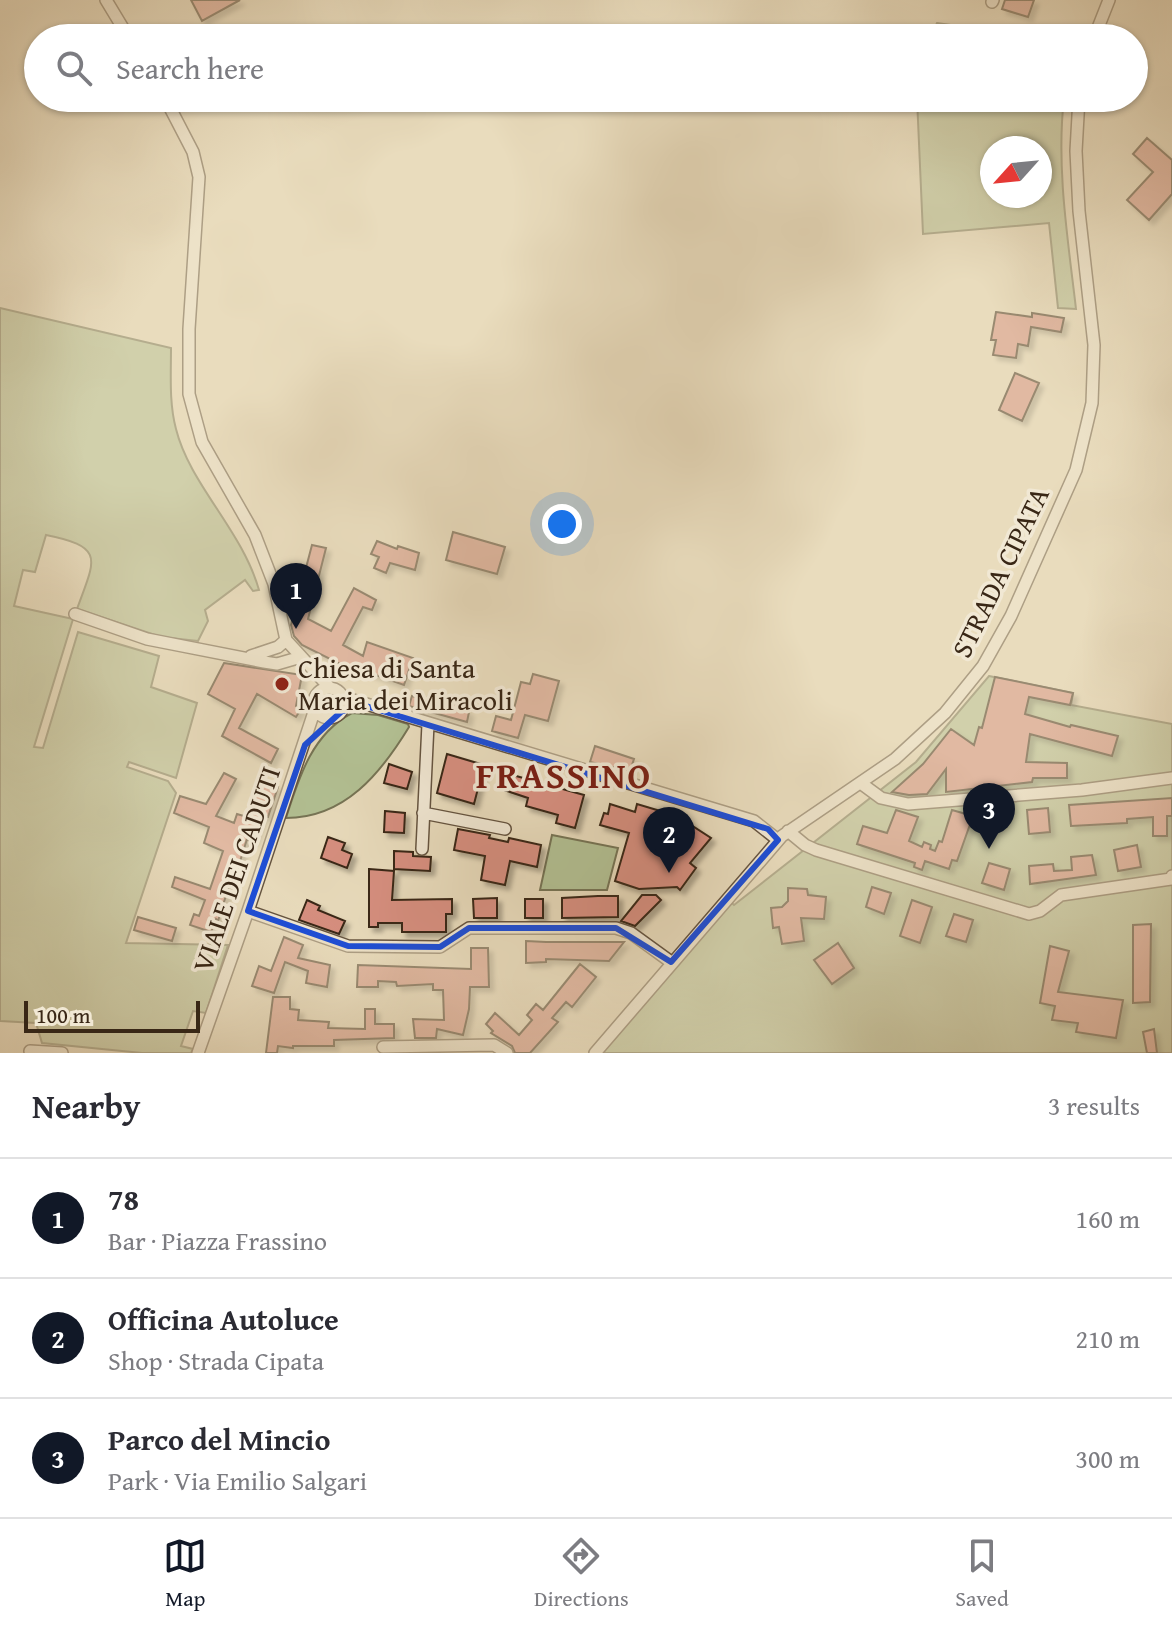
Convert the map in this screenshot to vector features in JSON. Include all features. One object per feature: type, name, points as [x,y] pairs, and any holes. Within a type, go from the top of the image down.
[{"type":"street","points":[[106,0],[121,24]]},
{"type":"street","points":[[1098,24],[1105,1]]},
{"type":"street","points":[[172,112],[193,152],[199,177],[189,329],[189,394],[202,442],[255,535],[277,597],[286,640],[330,688],[343,697],[754,821],[778,840]]},
{"type":"street","name":"STRADA CIPATA","points":[[595,1053],[778,840],[862,784],[933,726],[983,666],[1028,579],[1079,458],[1092,403],[1094,362],[1076,151],[1078,112]]},
{"type":"street","points":[[75,614],[147,639],[277,664],[301,657]]},
{"type":"street","points":[[245,657],[261,655],[286,640]]},
{"type":"street","points":[[312,669],[317,694],[315,709],[321,716],[366,706]]},
{"type":"street","points":[[317,694],[330,688]]},
{"type":"street","points":[[337,714],[343,697]]},
{"type":"street","name":"VIALE DEI CADUTI","points":[[198,1053],[315,709]]},
{"type":"street","name":"VIALE DEI CADUTI","points":[[305,745],[337,714]]},
{"type":"street","points":[[422,849],[428,724]]},
{"type":"street","points":[[862,784],[881,798],[908,804],[1082,790],[1172,778]]},
{"type":"street","points":[[423,813],[505,829]]},
{"type":"street","points":[[788,831],[816,850],[1029,914],[1040,911],[1061,895],[1171,879],[1172,876]]},
{"type":"street","points":[[248,911],[348,946],[440,947],[469,928],[616,928],[631,933],[671,962]]},
{"type":"street","points":[[383,1047],[494,1045],[507,1053]]},
{"type":"street","points":[[30,1051],[62,1053]]},
{"type":"highlighted area","points":[[366,706],[768,829],[778,840],[671,962],[616,928],[469,928],[440,947],[348,946],[248,911],[305,745],[342,711]]},
{"type":"green space","points":[[918,112],[1063,112],[1062,177],[1076,309],[1058,308],[1049,223],[923,234]]},
{"type":"green space","points":[[0,308],[171,348],[172,409],[183,450],[241,547],[259,590],[253,591],[245,580],[205,610],[208,621],[198,641],[161,637],[77,609],[88,578],[91,558],[79,545],[46,535],[35,572],[23,570],[14,606],[73,619],[34,747],[43,748],[78,632],[159,656],[151,687],[197,703],[176,778],[129,762],[127,767],[168,781],[176,793],[126,943],[228,945],[206,1013],[193,1011],[181,1046],[193,1049],[191,1053],[142,1053],[42,1043],[36,1023],[0,1021]]},
{"type":"green space","points":[[989,676],[1073,693],[1071,705],[1172,724],[1172,1053],[595,1053],[694,936],[732,903],[734,905],[916,762]]},
{"type":"green space","points":[[352,713],[378,715],[408,724],[409,727],[386,761],[359,790],[326,810],[286,818],[302,772],[317,745],[327,732]]},
{"type":"green space","points":[[552,835],[618,848],[607,890],[540,890]]},
{"type":"building","points":[[191,0],[240,0],[202,21]]},
{"type":"building","points":[[1005,0],[1034,0],[1028,17],[1002,9]]},
{"type":"building","points":[[1147,138],[1172,160],[1172,194],[1149,220],[1127,200],[1153,172],[1133,154]]},
{"type":"building","points":[[996,312],[1064,318],[1061,332],[1031,327],[1028,346],[1018,344],[1016,358],[993,355],[996,340],[991,340]]},
{"type":"building","points":[[1015,373],[1039,383],[1022,421],[999,410]]},
{"type":"building","points":[[453,532],[505,547],[497,574],[446,560]]},
{"type":"building","points":[[377,541],[419,553],[415,570],[390,563],[386,573],[374,568],[379,557],[371,554]]},
{"type":"building","points":[[312,545],[326,548],[308,619],[331,631],[354,588],[376,600],[372,610],[363,607],[343,645],[363,656],[367,642],[413,658],[404,685],[346,667],[302,645],[294,636],[291,625]]},
{"type":"building","points":[[224,663],[302,675],[296,706],[301,709],[296,717],[257,694],[239,728],[278,749],[271,763],[222,736],[235,709],[208,694]]},
{"type":"building","points":[[533,674],[559,681],[548,721],[525,715],[518,738],[492,731],[496,716],[511,720],[521,682],[530,684]]},
{"type":"building","points":[[995,677],[1073,693],[1070,705],[1029,697],[1025,714],[1118,736],[1112,756],[1030,734],[1026,762],[1067,763],[1067,778],[1033,778],[1032,782],[946,792],[946,769],[927,794],[892,792],[923,764],[951,729],[974,745],[979,727],[982,728]]},
{"type":"building","points":[[412,696],[427,700],[428,696],[465,707],[464,711],[469,712],[467,722],[409,706]]},
{"type":"building","points":[[595,746],[634,759],[630,771],[590,762]]},
{"type":"building","points":[[447,754],[484,765],[474,804],[437,793]]},
{"type":"building","points":[[389,764],[412,772],[407,789],[384,783]]},
{"type":"building","points":[[224,773],[236,779],[216,816],[234,823],[237,814],[247,817],[259,781],[278,787],[268,817],[263,815],[253,841],[247,839],[232,887],[229,886],[218,921],[216,919],[211,932],[190,925],[194,914],[199,916],[205,900],[172,887],[175,877],[210,889],[223,851],[204,843],[209,827],[174,813],[180,796],[206,804]]},
{"type":"building","points":[[509,774],[584,795],[575,828],[556,823],[558,815],[526,806],[528,798],[504,790]]},
{"type":"building","points":[[1172,798],[1172,816],[1167,816],[1167,836],[1153,836],[1153,817],[1127,819],[1127,823],[1071,826],[1069,805]]},
{"type":"building","points":[[610,804],[635,812],[637,804],[677,816],[711,838],[690,863],[696,868],[680,890],[677,887],[639,889],[615,881],[629,833],[600,825],[604,813],[608,814]]},
{"type":"building","points":[[1048,808],[1050,832],[1029,834],[1027,810]]},
{"type":"building","points":[[896,810],[918,817],[909,841],[922,847],[924,842],[935,851],[939,841],[942,842],[952,810],[973,816],[957,861],[952,860],[949,869],[925,861],[922,870],[914,867],[915,863],[857,844],[863,826],[887,833]]},
{"type":"building","points":[[385,811],[405,813],[404,833],[384,832]]},
{"type":"building","points":[[458,829],[508,842],[509,838],[541,845],[537,867],[510,861],[505,885],[481,880],[485,856],[454,850]]},
{"type":"building","points":[[328,837],[345,843],[342,850],[352,854],[347,868],[321,858]]},
{"type":"building","points":[[1137,845],[1141,867],[1118,871],[1114,850]]},
{"type":"building","points":[[394,851],[431,857],[430,871],[394,869]]},
{"type":"building","points":[[1092,855],[1096,875],[1030,884],[1029,866],[1053,864],[1054,871],[1072,870],[1071,857]]},
{"type":"building","points":[[989,863],[1010,869],[1004,890],[982,883]]},
{"type":"building","points":[[369,869],[394,871],[392,900],[452,899],[452,914],[446,914],[446,932],[402,932],[402,923],[378,923],[378,927],[369,927]]},
{"type":"building","points":[[872,887],[891,893],[884,914],[866,907]]},
{"type":"building","points":[[788,888],[807,889],[808,895],[826,897],[824,919],[801,918],[804,941],[782,944],[779,927],[773,928],[771,908],[782,907],[788,901]]},
{"type":"building","points":[[642,895],[656,895],[661,900],[635,926],[621,921]]},
{"type":"building","points":[[618,896],[618,917],[562,918],[562,898]]},
{"type":"building","points":[[497,898],[497,918],[474,918],[473,899]]},
{"type":"building","points":[[525,899],[543,899],[543,918],[525,918]]},
{"type":"building","points":[[307,900],[320,906],[318,910],[345,921],[339,934],[299,920]]},
{"type":"building","points":[[912,900],[932,907],[920,943],[900,936]]},
{"type":"building","points":[[954,914],[973,920],[966,942],[946,936]]},
{"type":"building","points":[[138,917],[176,928],[172,941],[134,930]]},
{"type":"building","points":[[1151,924],[1150,1002],[1133,1003],[1133,925]]},
{"type":"building","points":[[284,937],[303,945],[298,958],[330,965],[327,987],[306,983],[308,971],[285,962],[274,993],[252,986],[259,966],[271,971]]},
{"type":"building","points":[[526,941],[624,942],[609,961],[546,959],[546,962],[526,963]]},
{"type":"building","points":[[838,943],[854,968],[832,984],[814,960]]},
{"type":"building","points":[[1050,946],[1069,951],[1058,992],[1123,1000],[1116,1038],[1076,1032],[1078,1023],[1052,1020],[1055,1006],[1040,1003]]},
{"type":"building","points":[[471,948],[488,948],[489,987],[470,987],[463,1035],[437,1029],[436,1038],[415,1038],[413,1019],[444,1020],[443,990],[433,990],[433,984],[397,986],[396,982],[378,981],[378,987],[357,987],[358,965],[471,969]]},
{"type":"building","points":[[580,964],[596,977],[572,1007],[566,1002],[552,1018],[558,1022],[530,1053],[515,1053],[512,1046],[491,1033],[493,1031],[486,1024],[495,1013],[519,1035],[532,1020],[527,1015],[536,1004],[543,1010]]},
{"type":"building","points":[[273,997],[290,997],[290,1009],[299,1010],[298,1020],[329,1022],[328,1028],[365,1029],[365,1009],[375,1009],[375,1024],[394,1024],[394,1038],[334,1040],[334,1046],[278,1046],[277,1053],[266,1053]]},
{"type":"building","points":[[1154,1029],[1157,1053],[1147,1053],[1143,1032]]},
{"type":"place","name":"78","points":[[296,629]]},
{"type":"place","name":"Chiesa di Santa Maria dei Miracoli","points":[[282,684]]},
{"type":"place","name":"Parco del Mincio","points":[[989,849]]},
{"type":"place","name":"Officina Autoluce","points":[[669,873]]},
{"type":"district","name":"FRASSINO","points":[[564,775]]}]
